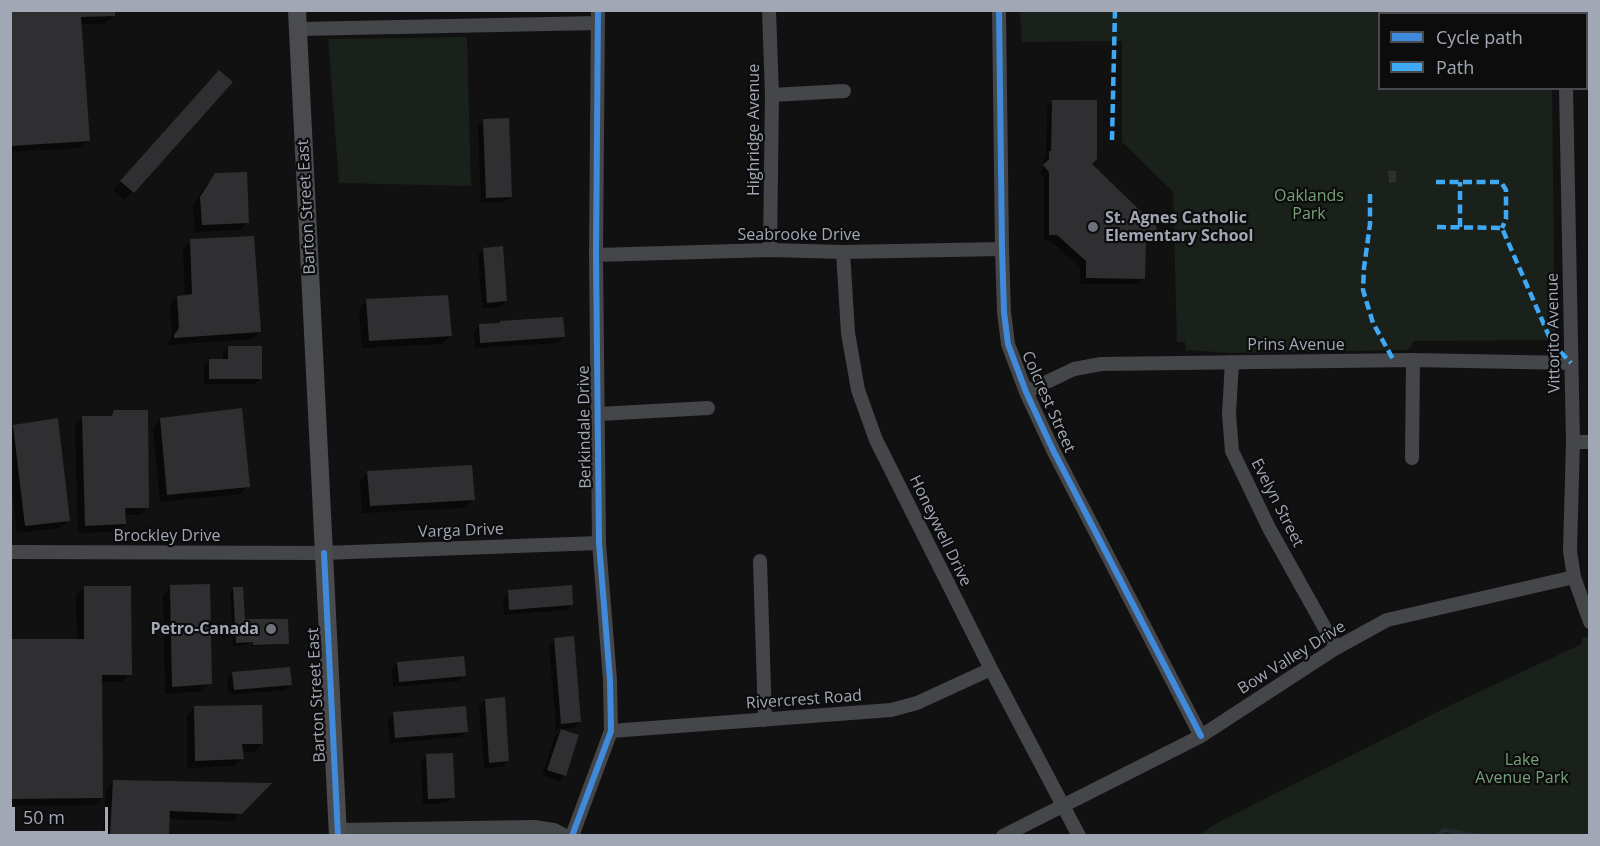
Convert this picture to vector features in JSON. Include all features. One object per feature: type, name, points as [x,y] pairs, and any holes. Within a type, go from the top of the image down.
[{"type":"main road","name":"Barton Street East","points":[[298,20],[337,833]]},
{"type":"street","name":"Highridge Avenue","points":[[769,10],[772,95],[770,250]]},
{"type":"street","name":"Colcrest Street","points":[[999,10],[1002,249],[1004,312],[1008,344],[1026,392],[1053,450],[1201,736]]},
{"type":"street","points":[[298,20],[598,17]]},
{"type":"street","name":"Berkindale Drive","points":[[572,836],[611,731],[610,680],[599,543],[596,255],[598,17]]},
{"type":"street","name":"Vittorito Avenue","points":[[1566,90],[1573,442],[1570,551],[1574,578]]},
{"type":"street","points":[[772,95],[844,91]]},
{"type":"street","name":"Seabrooke Drive","points":[[596,255],[770,250],[843,252],[1002,249]]},
{"type":"street","name":"Honeywell Drive","points":[[843,252],[848,333],[858,390],[876,440],[1078,836]]},
{"type":"street","points":[[1412,458],[1413,360]]},
{"type":"street","name":"Prins Avenue","points":[[1026,392],[1074,369],[1101,364],[1413,360],[1571,363]]},
{"type":"street","name":"Evelyn Street","points":[[1232,362],[1229,414],[1232,451],[1269,528],[1336,648]]},
{"type":"street","points":[[599,414],[708,408]]},
{"type":"street","points":[[1573,442],[1590,442]]},
{"type":"street","name":"Varga Drive","points":[[324,553],[599,543]]},
{"type":"street","name":"Brockley Drive","points":[[10,552],[324,553]]},
{"type":"street","points":[[760,561],[765,720]]},
{"type":"street","points":[[1574,578],[1590,622]]},
{"type":"street","name":"Bow Valley Drive","points":[[1003,836],[1201,736],[1336,648],[1387,620],[1574,578]]},
{"type":"street","name":"Rivercrest Road","points":[[611,731],[891,710],[917,703],[991,669]]},
{"type":"street","points":[[337,833],[554,830],[565,836]]},
{"type":"green space","name":"Oaklands Park","points":[[1020,11],[1551,11],[1378,12],[1378,90],[1552,90],[1555,340],[1414,341],[1408,350],[1230,353],[1186,350],[1185,342],[1177,342],[1173,192],[1122,142],[1122,41],[1022,42]]},
{"type":"green space","points":[[467,37],[471,186],[339,183],[328,39]]},
{"type":"green space","name":"Lake Avenue Park","points":[[1589,637],[1589,835],[1198,835],[1219,822],[1455,703],[1582,644],[1582,638]]},
{"type":"building","points":[[10,10],[115,10],[115,16],[81,17],[90,141],[10,146]]},
{"type":"building","points":[[219,70],[233,82],[134,193],[120,181]]},
{"type":"building","points":[[1052,100],[1097,100],[1097,159],[1092,164],[1156,226],[1157,232],[1151,239],[1146,239],[1145,279],[1086,278],[1086,261],[1057,235],[1049,235],[1049,172],[1043,165],[1049,159],[1049,151],[1051,151]]},
{"type":"building","points":[[509,118],[512,197],[486,198],[483,119]]},
{"type":"building","points":[[1388,171],[1396,171],[1396,182],[1389,183]]},
{"type":"building","points":[[247,172],[249,223],[202,225],[200,197],[215,173]]},
{"type":"building","points":[[254,236],[261,332],[174,338],[179,328],[177,296],[192,294],[190,239]]},
{"type":"building","points":[[503,246],[507,301],[487,303],[483,248]]},
{"type":"building","points":[[448,295],[452,336],[369,341],[366,299]]},
{"type":"building","points":[[563,317],[565,337],[480,343],[479,324]]},
{"type":"building","points":[[228,346],[262,346],[262,379],[209,379],[209,359],[228,359]]},
{"type":"building","points":[[242,408],[250,487],[167,495],[160,418]]},
{"type":"building","points":[[114,410],[148,410],[149,508],[125,508],[126,524],[85,526],[82,416],[112,416]]},
{"type":"building","points":[[58,418],[70,521],[25,526],[13,425]]},
{"type":"building","points":[[472,465],[475,500],[370,506],[367,471]]},
{"type":"building","points":[[210,584],[212,684],[172,687],[170,585]]},
{"type":"building","points":[[572,585],[573,605],[509,610],[508,590]]},
{"type":"building","points":[[84,586],[131,586],[132,675],[102,675],[103,798],[10,799],[10,639],[84,639]]},
{"type":"building","points":[[233,587],[243,587],[245,619],[288,619],[289,644],[236,643]]},
{"type":"building","points":[[574,636],[581,722],[561,724],[554,638]]},
{"type":"building","points":[[464,656],[466,676],[399,682],[397,662]]},
{"type":"building","points":[[290,667],[292,685],[234,690],[232,672]]},
{"type":"building","points":[[505,697],[509,761],[489,763],[485,699]]},
{"type":"building","points":[[262,705],[263,744],[242,744],[244,759],[195,761],[194,706]]},
{"type":"building","points":[[466,706],[468,732],[395,738],[393,712]]},
{"type":"building","points":[[561,729],[579,735],[566,776],[547,770]]},
{"type":"building","points":[[453,753],[455,798],[428,799],[426,754]]},
{"type":"building","points":[[113,780],[272,783],[242,814],[170,811],[169,836],[110,836]]},
{"type":"waterway","points":[[1436,836],[1444,830],[1478,836]]},
{"type":"marked path","points":[[1112,140],[1115,10]]},
{"type":"marked path","points":[[1436,182],[1501,182],[1506,190],[1506,219],[1502,228]]},
{"type":"marked path","points":[[1460,182],[1460,227]]},
{"type":"marked path","points":[[1370,194],[1370,224],[1363,290],[1373,323],[1394,361]]},
{"type":"marked path","points":[[1437,227],[1502,228],[1552,343],[1571,363]]},
{"type":"cycle path","points":[[572,836],[611,731],[610,680],[599,543],[596,255],[598,10]]},
{"type":"cycle path","points":[[999,10],[1002,249],[1004,312],[1008,344],[1026,392],[1053,450],[1201,736]]},
{"type":"cycle path","points":[[324,553],[338,836]]},
{"type":"place","name":"St. Agnes Catholic Elementary School","points":[[1093,227]]},
{"type":"place","name":"Petro-Canada","points":[[271,629]]}]
